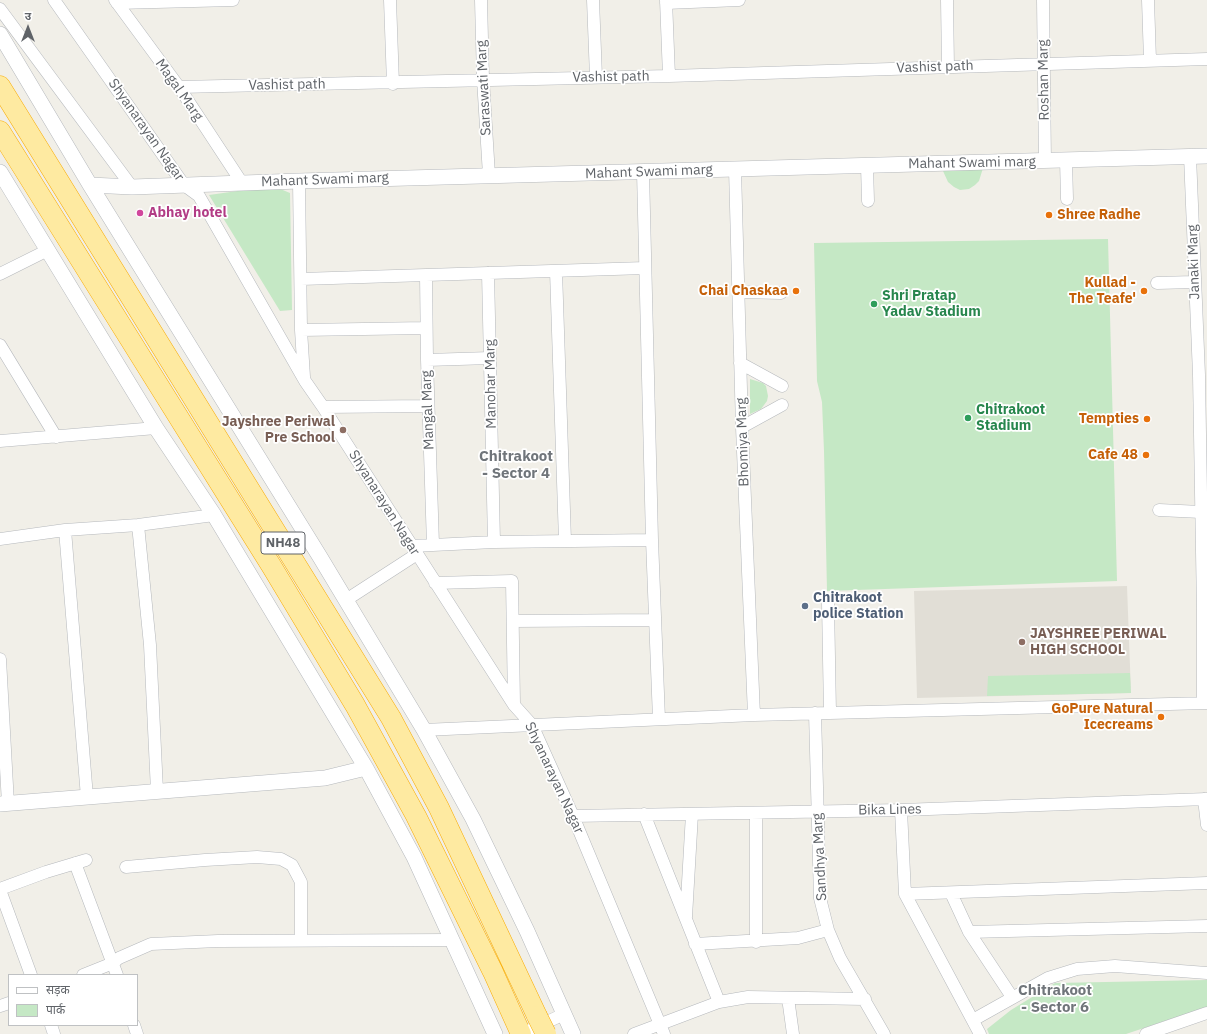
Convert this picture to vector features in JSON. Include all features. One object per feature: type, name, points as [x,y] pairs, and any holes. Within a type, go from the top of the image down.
[{"type":"highway","name":"NH48","points":[[0,86],[391,718],[439,808],[546,1034]]},
{"type":"highway","name":"NH48","points":[[0,131],[272,567],[359,712],[416,816],[493,972],[520,1031]]},
{"type":"street","name":"Shyanarayan Nagar","points":[[54,0],[184,185],[200,196],[305,381],[514,704],[532,725],[573,816],[662,1029]]},
{"type":"street","points":[[116,1],[233,0]]},
{"type":"street","points":[[390,0],[393,84]]},
{"type":"street","name":"Saraswati Marg","points":[[481,0],[483,79],[489,175]]},
{"type":"street","points":[[594,0],[596,77]]},
{"type":"street","points":[[669,76],[666,1],[739,0]]},
{"type":"street","points":[[947,0],[948,67]]},
{"type":"street","name":"Roshan Marg","points":[[1042,0],[1045,161]]},
{"type":"street","points":[[1148,0],[1150,60]]},
{"type":"street","name":"Magal Marg","points":[[116,1],[178,87],[242,183]]},
{"type":"street","points":[[0,9],[132,187]]},
{"type":"street","points":[[0,34],[90,185],[346,600],[424,730],[473,819],[573,1034]]},
{"type":"street","name":"Vashist path","points":[[178,87],[393,84],[483,79],[669,76],[1207,59]]},
{"type":"street","name":"Janaki Marg","points":[[1190,156],[1194,282],[1203,375],[1201,512],[1205,609],[1205,703]]},
{"type":"street","name":"Mahant Swami marg","points":[[90,185],[132,187],[489,175],[1207,156]]},
{"type":"street","points":[[1066,160],[1067,199]]},
{"type":"street","points":[[867,166],[868,201]]},
{"type":"street","name":"Bhomiya Marg","points":[[735,169],[740,292],[742,427],[754,715]]},
{"type":"street","points":[[0,172],[156,428],[214,515],[366,768],[414,857],[495,1034]]},
{"type":"street","points":[[643,172],[652,540],[659,719]]},
{"type":"street","points":[[299,181],[301,330],[305,381]]},
{"type":"street","points":[[0,274],[48,250]]},
{"type":"street","points":[[300,279],[645,268]]},
{"type":"street","points":[[556,271],[565,541]]},
{"type":"street","name":"Manohar Marg","points":[[488,273],[494,542]]},
{"type":"street","name":"Mangal Marg","points":[[426,275],[428,406],[433,545]]},
{"type":"street","points":[[1157,283],[1194,282]]},
{"type":"street","points":[[740,292],[781,293]]},
{"type":"street","points":[[301,330],[426,328]]},
{"type":"street","points":[[0,345],[56,437]]},
{"type":"street","points":[[427,360],[490,358]]},
{"type":"street","points":[[740,363],[782,386]]},
{"type":"street","points":[[742,427],[782,405]]},
{"type":"street","points":[[323,407],[428,406]]},
{"type":"street","points":[[0,441],[156,428]]},
{"type":"street","points":[[1160,510],[1201,512]]},
{"type":"street","points":[[0,539],[65,530],[138,525],[214,515]]},
{"type":"street","points":[[138,525],[150,645],[157,791]]},
{"type":"street","points":[[65,530],[87,797]]},
{"type":"street","points":[[346,600],[414,550],[433,545],[494,542],[652,540]]},
{"type":"street","points":[[435,582],[512,581],[514,704]]},
{"type":"street","points":[[828,603],[830,713]]},
{"type":"street","points":[[513,621],[655,620]]},
{"type":"street","points":[[0,660],[4,804],[325,778],[366,768]]},
{"type":"street","points":[[424,730],[754,715],[1205,703]]},
{"type":"street","name":"Sandhya Marg","points":[[815,713],[820,898],[828,930],[840,958],[884,1034]]},
{"type":"street","points":[[1205,799],[1207,825]]},
{"type":"street","name":"Bika Lines","points":[[573,816],[901,810],[1205,799]]},
{"type":"street","points":[[901,810],[905,894],[980,1034]]},
{"type":"street","points":[[756,813],[756,942]]},
{"type":"street","points":[[644,814],[719,1002]]},
{"type":"street","points":[[686,922],[692,814]]},
{"type":"street","points":[[126,866],[257,857],[281,859],[292,866],[301,882],[301,940]]},
{"type":"street","points":[[31,974],[0,890],[80,861],[117,974]]},
{"type":"street","points":[[905,894],[1207,883]]},
{"type":"street","points":[[951,893],[969,932],[1012,997]]},
{"type":"street","points":[[969,932],[1207,926]]},
{"type":"street","points":[[695,944],[756,942],[798,938],[828,930]]},
{"type":"street","points":[[86,974],[113,963],[119,958],[151,944],[218,941],[452,940]]},
{"type":"street","points":[[973,1020],[1048,978],[1077,969],[1115,966],[1207,973]]},
{"type":"street","points":[[634,1034],[662,1029],[719,1002],[748,997],[865,999]]},
{"type":"street","points":[[788,998],[793,1034]]},
{"type":"street","points":[[1146,1034],[1207,1013]]},
{"type":"street","points":[[520,1031],[564,1014]]},
{"type":"shaded area","name":"JAYSHREE PERIWAL HIGH SCHOOL","points":[[1127,586],[1131,693],[917,698],[914,591]]},
{"type":"green space","points":[[983,168],[979,181],[975,185],[969,189],[960,190],[948,182],[943,171]]},
{"type":"green space","points":[[273,186],[290,193],[292,310],[280,311],[209,195]]},
{"type":"green space","name":"Chitrakoot Stadium","points":[[1108,239],[1117,581],[827,591],[824,451],[822,402],[817,381],[814,243]]},
{"type":"green space","points":[[750,379],[763,383],[766,386],[768,396],[767,401],[761,409],[750,414]]},
{"type":"green space","points":[[1130,673],[1131,693],[987,696],[988,676]]},
{"type":"green space","points":[[1207,980],[1207,1007],[1126,1034],[989,1034],[987,1029],[1011,1010],[1055,983]]},
{"type":"place","name":"Abhay hotel","points":[[140,213]]},
{"type":"place","name":"Shree Radhe","points":[[1049,215]]},
{"type":"place","name":"Chai Chaskaa","points":[[796,291]]},
{"type":"place","name":"Kullad - The Teafe'","points":[[1144,291]]},
{"type":"place","name":"Shri Pratap Yadav Stadium","points":[[874,304]]},
{"type":"place","name":"Chitrakoot Stadium","points":[[968,418]]},
{"type":"place","name":"Tempties","points":[[1147,419]]},
{"type":"place","name":"Jayshree Periwal Pre School","points":[[343,430]]},
{"type":"place","name":"Cafe 48","points":[[1146,455]]},
{"type":"place","name":"Chitrakoot police Station","points":[[805,606]]},
{"type":"place","name":"JAYSHREE PERIWAL HIGH SCHOOL","points":[[1022,642]]},
{"type":"place","name":"GoPure Natural Icecreams","points":[[1161,717]]},
{"type":"district","name":"Chitrakoot - Sector 4","points":[[516,466]]},
{"type":"district","name":"Chitrakoot - Sector 6","points":[[1055,1000]]}]
